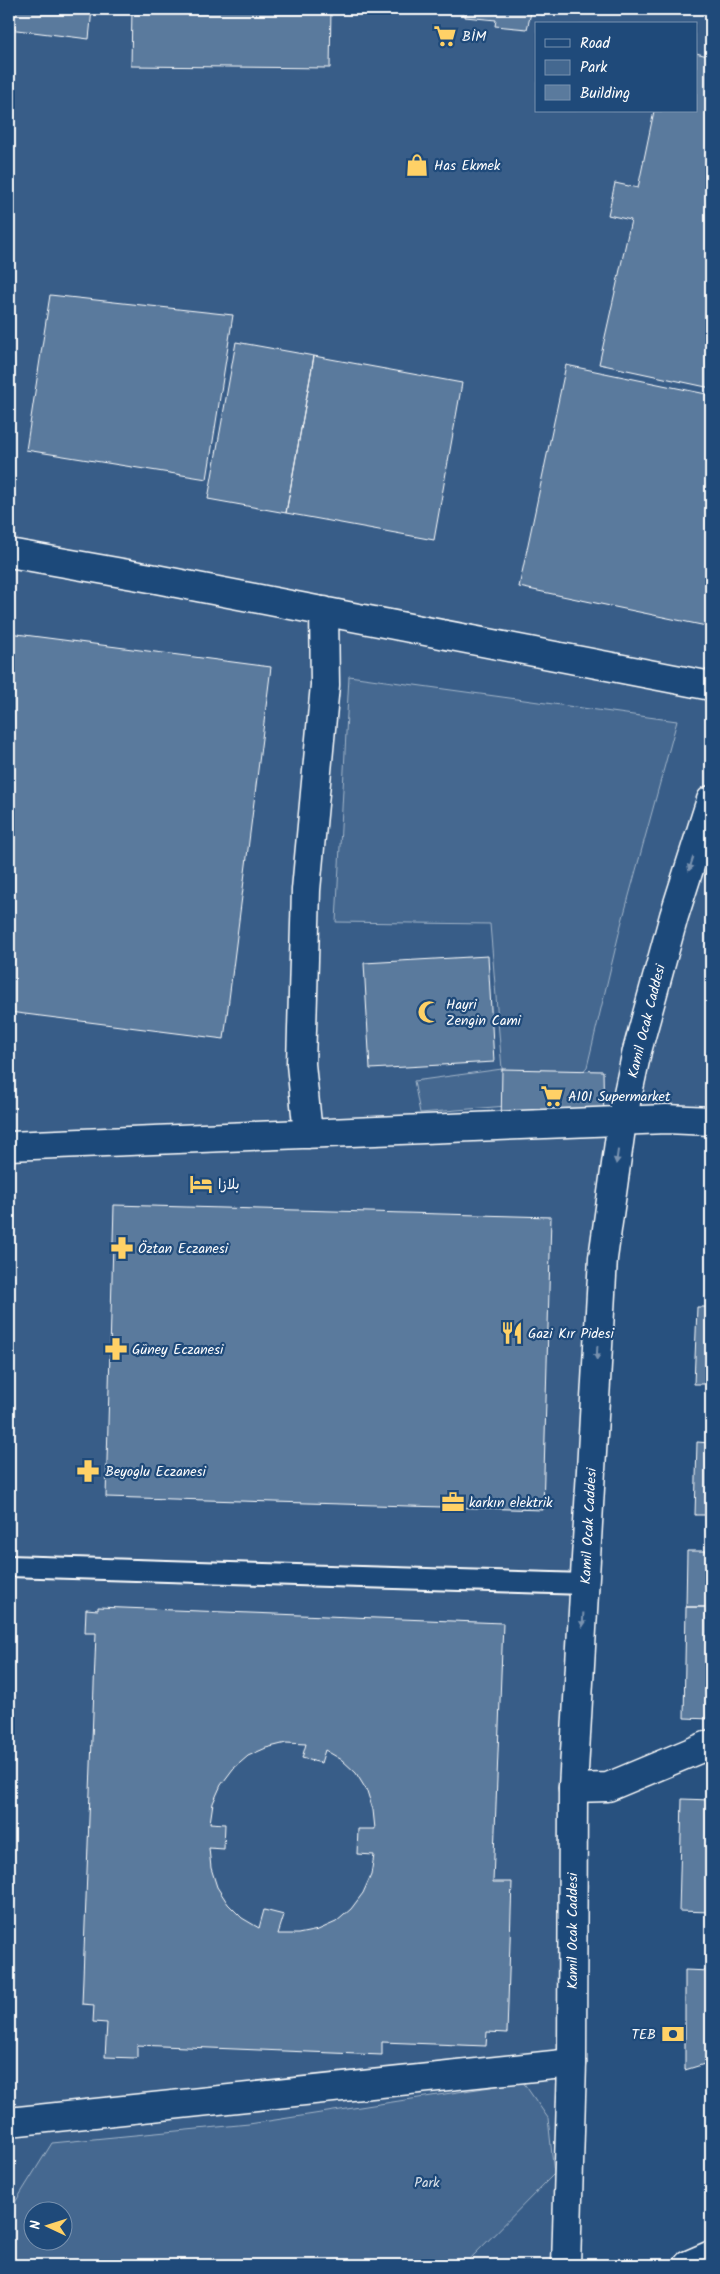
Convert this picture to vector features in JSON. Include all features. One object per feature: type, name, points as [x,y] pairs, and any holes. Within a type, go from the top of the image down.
[{"type":"street","points":[[9,552],[711,686]]},
{"type":"street","points":[[308,1134],[301,1064],[305,910],[325,686],[324,611]]},
{"type":"street","name":"Kamil Ocak Caddesi","points":[[566,2265],[572,2063],[573,1788],[602,1258],[622,1121],[637,1052],[674,916],[711,800]]},
{"type":"street","points":[[9,1146],[666,1119],[711,1121]]},
{"type":"street","points":[[573,1788],[608,1787],[711,1744]]},
{"type":"street","points":[[9,2122],[572,2063]]},
{"type":"street","points":[[688,2265],[711,2255]]},
{"type":"lane","points":[[9,1566],[585,1584]]},
{"type":"shaded area","points":[[9,9],[711,9],[711,1125],[618,1125],[553,2265],[9,2265]]},
{"type":"green space","points":[[349,676],[677,721],[621,925],[587,1067],[556,1102],[420,1113],[414,1081],[502,1069],[490,924],[336,922]]},
{"type":"green space","name":"Park","points":[[523,2082],[548,2118],[554,2174],[464,2265],[9,2265],[9,2212],[52,2143],[249,2124]]},
{"type":"building","points":[[9,9],[92,9],[89,39],[9,29]]},
{"type":"building","points":[[132,9],[331,9],[330,68],[131,66]]},
{"type":"building","points":[[466,9],[544,9],[543,15],[531,13],[527,29],[495,26],[496,20],[465,17]]},
{"type":"building","points":[[698,54],[711,57],[711,388],[599,364],[631,220],[608,215],[615,183],[638,188],[654,112],[698,112]]},
{"type":"building","points":[[50,295],[233,315],[207,479],[26,450]]},
{"type":"building","points":[[236,342],[314,356],[286,513],[208,499]]},
{"type":"building","points":[[314,356],[462,383],[434,540],[286,513]]},
{"type":"building","points":[[566,365],[711,395],[711,627],[519,587]]},
{"type":"building","points":[[9,633],[271,667],[224,1039],[9,1012]]},
{"type":"building","name":"Hayri Zengin Cami","points":[[488,956],[494,1062],[370,1069],[364,963]]},
{"type":"building","name":"A101 Supermarket","points":[[502,1069],[603,1071],[604,1122],[501,1126]]},
{"type":"building","points":[[114,1205],[551,1217],[543,1510],[106,1497]]},
{"type":"building","points":[[697,1307],[711,1307],[711,1384],[694,1384]]},
{"type":"building","points":[[697,1442],[711,1443],[711,1515],[695,1515]]},
{"type":"building","points":[[687,1551],[711,1551],[711,1607],[686,1607]]},
{"type":"building","points":[[98,1607],[503,1623],[493,1882],[512,1882],[507,2033],[487,2032],[486,2046],[382,2042],[382,2055],[137,2045],[137,2058],[105,2057],[107,2023],[93,2022],[94,2005],[82,2004],[96,1633],[85,1633],[86,1609],[98,1610]],"holes":[[[286,1743],[306,1744],[302,1758],[321,1763],[325,1750],[342,1760],[356,1773],[367,1791],[373,1810],[375,1829],[358,1829],[357,1854],[374,1855],[371,1875],[363,1893],[351,1909],[336,1922],[318,1930],[298,1934],[278,1934],[284,1915],[264,1910],[259,1928],[242,1918],[228,1904],[217,1887],[211,1868],[209,1848],[224,1849],[225,1824],[210,1823],[213,1803],[221,1785],[233,1769],[248,1756],[266,1748]]]},
{"type":"building","points":[[686,1607],[711,1607],[711,1719],[684,1718]]},
{"type":"building","points":[[682,1799],[711,1800],[711,1912],[679,1911]]},
{"type":"building","points":[[685,1970],[711,1971],[711,2062],[685,2070]]},
{"type":"place","name":"BİM","points":[[445,36]]},
{"type":"place","name":"Has Ekmek","points":[[417,165]]},
{"type":"place","name":"Hayri Zengin Cami","points":[[429,1012]]},
{"type":"place","name":"A101 Supermarket","points":[[552,1096]]},
{"type":"place","name":"بلازا","points":[[201,1184]]},
{"type":"place","name":"Öztan Eczanesi","points":[[122,1248]]},
{"type":"place","name":"Gazi Kır Pidesi","points":[[512,1333]]},
{"type":"place","name":"Güney Eczanesi","points":[[116,1349]]},
{"type":"place","name":"Beyoglu Eczanesi","points":[[88,1471]]},
{"type":"place","name":"karkın elektrik","points":[[453,1502]]},
{"type":"place","name":"TEB","points":[[673,2034]]}]
